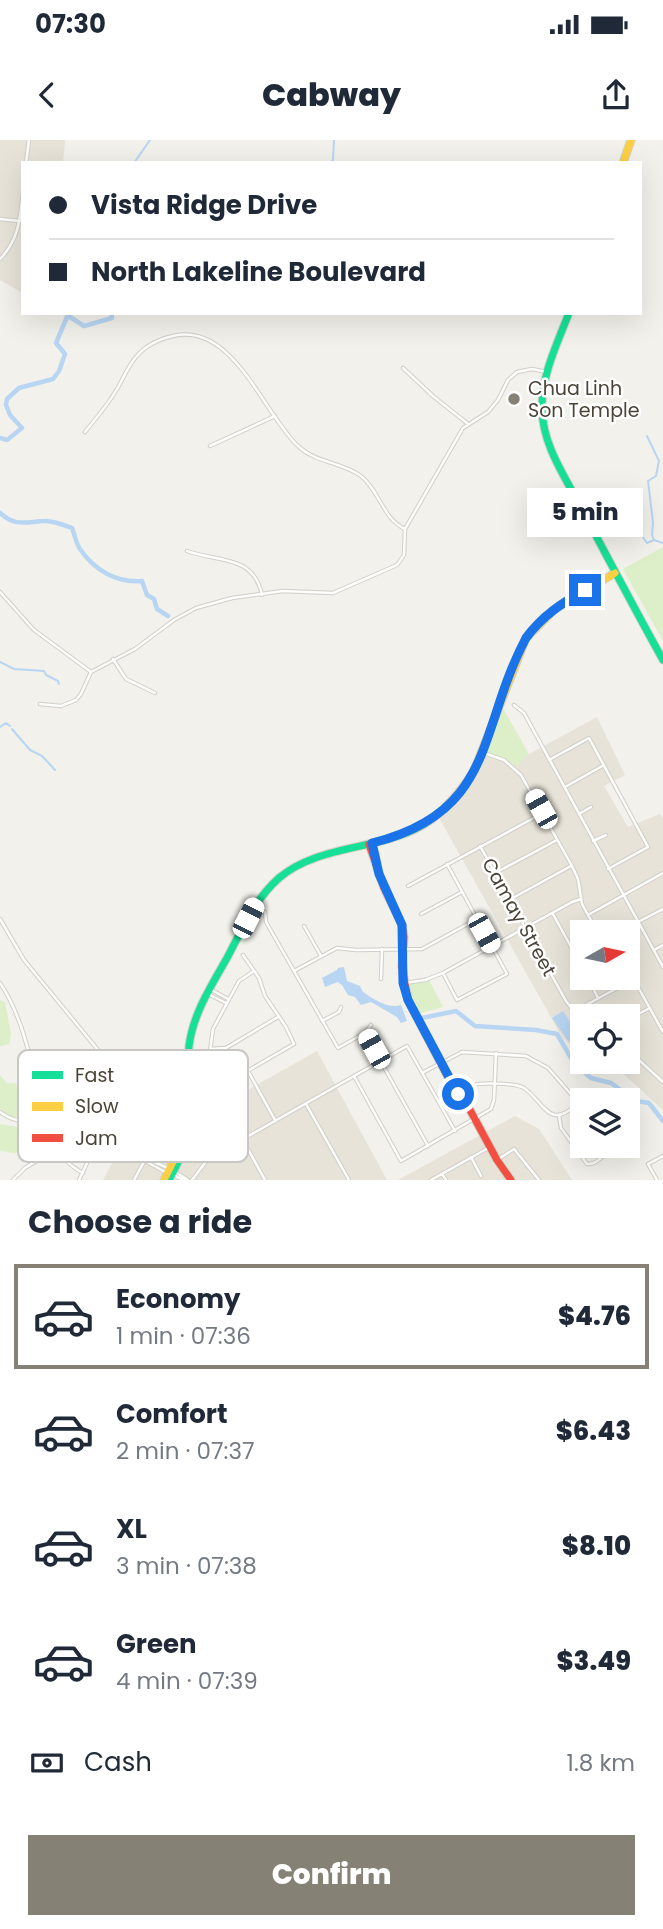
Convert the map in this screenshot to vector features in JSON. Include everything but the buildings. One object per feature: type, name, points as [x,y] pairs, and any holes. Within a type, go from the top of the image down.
[{"type":"street","points":[[26,161],[29,140]]},
{"type":"street","points":[[624,161],[631,140]]},
{"type":"street","points":[[0,258],[14,242],[21,212]]},
{"type":"street","points":[[0,219],[20,221]]},
{"type":"street","points":[[568,315],[547,372],[543,391],[543,419],[547,439],[558,467],[663,660]]},
{"type":"street","points":[[85,432],[107,405],[137,356],[150,345],[178,335],[206,338],[229,353],[302,450],[362,478],[391,520],[405,529]]},
{"type":"street","points":[[403,368],[438,401],[467,423]]},
{"type":"street","points":[[40,704],[61,706],[76,700],[91,672],[135,649],[189,611],[232,598],[302,590],[327,593],[345,589],[401,561],[404,555],[405,529],[467,423],[488,412],[508,380],[517,372],[532,369],[547,372]]},
{"type":"street","points":[[210,446],[275,416]]},
{"type":"street","points":[[187,551],[201,556],[224,558],[240,565],[256,579],[262,595]]},
{"type":"street","points":[[189,1050],[192,1027],[209,992],[255,905],[272,884],[293,868],[312,859],[406,833],[444,810],[462,790],[477,767],[520,650],[530,632],[555,607],[615,573]]},
{"type":"street","points":[[0,592],[28,624],[91,672]]},
{"type":"street","points":[[113,659],[127,679],[155,693]]},
{"type":"street","points":[[514,705],[524,713],[637,920]]},
{"type":"street","points":[[549,760],[589,738],[604,765],[648,847],[608,869]]},
{"type":"street","points":[[483,752],[504,760],[516,769],[572,866],[578,879],[581,899],[591,920]]},
{"type":"street","points":[[565,787],[604,765]]},
{"type":"street","points":[[579,814],[591,807]]},
{"type":"street","points":[[408,886],[542,813]]},
{"type":"street","points":[[593,841],[606,835]]},
{"type":"street","points":[[495,873],[557,840]]},
{"type":"street","points":[[371,844],[379,874],[400,918],[404,949],[403,983],[408,1000],[440,1063],[511,1180]]},
{"type":"street","name":"Camay Street","points":[[480,846],[570,1007]]},
{"type":"street","points":[[443,973],[457,1000],[507,974],[447,864]]},
{"type":"street","points":[[509,900],[572,866]]},
{"type":"street","points":[[588,915],[663,873]]},
{"type":"street","points":[[421,914],[462,892]]},
{"type":"street","points":[[403,983],[443,973],[581,899]]},
{"type":"street","points":[[640,921],[663,909]]},
{"type":"street","points":[[265,912],[267,922],[338,1048],[365,1033],[371,1025]]},
{"type":"street","points":[[552,913],[570,946]]},
{"type":"street","points":[[0,919],[24,960],[98,1050]]},
{"type":"street","points":[[294,971],[340,948],[422,948],[477,919]]},
{"type":"street","points":[[304,926],[321,956]]},
{"type":"street","points":[[640,926],[663,967]]},
{"type":"street","points":[[653,950],[663,945]]},
{"type":"street","points":[[381,979],[382,948]]},
{"type":"street","points":[[243,955],[261,982],[265,996],[294,1044],[248,1072],[275,1120]]},
{"type":"street","points":[[254,971],[239,981],[228,999],[214,1029],[210,1049],[226,1048],[278,1017]]},
{"type":"street","points":[[0,984],[8,995],[27,1050]]},
{"type":"street","points":[[594,990],[598,998]]},
{"type":"street","points":[[589,1004],[613,990]]},
{"type":"street","points":[[640,990],[663,1032]]},
{"type":"street","points":[[209,992],[228,999]]},
{"type":"street","points":[[209,992],[226,1003]]},
{"type":"street","points":[[323,1021],[339,1012],[341,1007]]},
{"type":"street","points":[[640,1013],[650,1008]]},
{"type":"street","points":[[658,1023],[663,1021]]},
{"type":"street","points":[[365,1033],[428,1146]]},
{"type":"street","points":[[248,1136],[407,1046],[455,1131]]},
{"type":"street","points":[[422,1073],[462,1052],[520,1055],[538,1061],[548,1068],[577,1102],[568,1112],[559,1115],[547,1112],[522,1087],[477,1084],[470,1086]]},
{"type":"street","points":[[354,1076],[401,1161],[486,1113],[493,1106],[496,1054]]},
{"type":"street","points":[[640,1061],[663,1082]]},
{"type":"street","points":[[306,1103],[349,1180]]},
{"type":"street","points":[[0,1112],[8,1119],[18,1122]]},
{"type":"street","points":[[559,1115],[561,1128],[570,1140]]},
{"type":"street","points":[[431,1180],[490,1147]]},
{"type":"street","points":[[248,1148],[265,1180]]},
{"type":"street","points":[[497,1160],[514,1149],[539,1180]]},
{"type":"street","points":[[657,1180],[648,1164],[663,1156]]},
{"type":"street","points":[[471,1157],[481,1176]]},
{"type":"street","points":[[583,1158],[587,1164],[601,1158]]},
{"type":"street","points":[[13,1180],[35,1162]]},
{"type":"street","points":[[67,1162],[83,1173]]},
{"type":"street","points":[[79,1180],[88,1162]]},
{"type":"street","points":[[134,1180],[144,1162]]},
{"type":"street","points":[[150,1162],[170,1175],[188,1180],[205,1162]]},
{"type":"street","points":[[442,1174],[446,1180]]},
{"type":"shaded area","points":[[0,140],[65,140],[63,161],[21,161],[21,292],[0,280]]},
{"type":"shaded area","points":[[503,709],[529,754],[597,717],[625,775],[604,786],[628,827],[660,814],[663,818],[663,1110],[623,1074],[640,1074],[640,1004],[570,1004],[570,1045],[562,1037],[438,816],[469,783]]},
{"type":"shaded area","points":[[317,1051],[387,1180],[103,1180],[113,1162],[248,1162],[248,1090]]},
{"type":"shaded area","points":[[515,1116],[539,1129],[572,1180],[398,1180]]},
{"type":"green space","points":[[663,547],[663,641],[623,569]]},
{"type":"green space","points":[[503,709],[529,754],[516,766],[486,751],[499,712]]},
{"type":"green space","points":[[429,980],[443,1007],[417,1014],[406,984]]},
{"type":"green space","points":[[0,1000],[5,1002],[11,1034],[9,1044],[0,1046]]},
{"type":"green space","points":[[0,1075],[7,1083],[16,1083],[18,1117],[10,1117],[0,1109]]},
{"type":"green space","points":[[0,1124],[18,1127],[18,1152],[0,1151]]},
{"type":"water","points":[[344,967],[347,981],[360,986],[363,992],[382,1003],[401,1005],[407,1021],[401,1023],[397,1017],[371,1002],[361,1005],[355,997],[348,995],[338,982],[325,987],[322,978]]},
{"type":"water","points":[[563,1011],[570,1022],[569,1042],[552,1018]]},
{"type":"waterway","points":[[135,161],[150,140]]},
{"type":"waterway","points":[[332,161],[334,140]]},
{"type":"waterway","points":[[0,438],[7,440],[22,428],[10,415],[7,399],[19,388],[53,379],[59,371],[65,354],[56,343],[67,317],[84,326],[112,318],[111,315]]},
{"type":"waterway","points":[[647,436],[659,461],[656,476],[648,481],[654,540]]},
{"type":"waterway","points":[[0,513],[16,522],[51,521],[72,528],[79,547],[92,564],[115,578],[142,581],[147,595],[154,599],[157,609],[168,616]]},
{"type":"waterway","points":[[601,532],[623,528],[640,533],[647,543],[654,540],[663,543]]},
{"type":"waterway","points":[[0,662],[14,669],[44,671],[59,684]]},
{"type":"waterway","points":[[0,727],[6,723],[10,726]]},
{"type":"waterway","points":[[12,729],[30,750],[42,756],[55,770]]},
{"type":"waterway","points":[[422,1018],[456,1011],[475,1026],[557,1034],[571,1058],[576,1058],[586,1074],[611,1083],[636,1101],[649,1103],[663,1121]]},
{"type":"traffic: fast","points":[[568,315],[544,385],[542,410],[546,435],[561,471],[663,660]]},
{"type":"traffic: fast","points":[[189,1050],[194,1023],[209,990],[249,916],[262,896],[279,878],[314,858],[395,837],[432,819]]},
{"type":"traffic: fast","points":[[372,843],[377,863]]},
{"type":"traffic: fast","points":[[169,1180],[178,1162]]},
{"type":"traffic: slow","points":[[624,161],[631,140]]},
{"type":"traffic: slow","points":[[432,819],[455,797],[474,771],[526,638],[555,609],[615,573]]},
{"type":"traffic: slow","points":[[164,1180],[173,1162]]},
{"type":"traffic: jam","points":[[369,844],[384,888],[402,925],[402,967],[408,1000],[452,1085],[470,1110],[511,1180]]},
{"type":"place","name":"Chua Linh Son Temple","points":[[514,399]]},
{"type":"route","points":[[458,1094],[408,1000],[403,983],[402,925],[384,888],[372,843],[399,836],[423,825],[444,810],[462,790],[477,767],[526,638],[534,626],[555,607],[585,590]]}]
